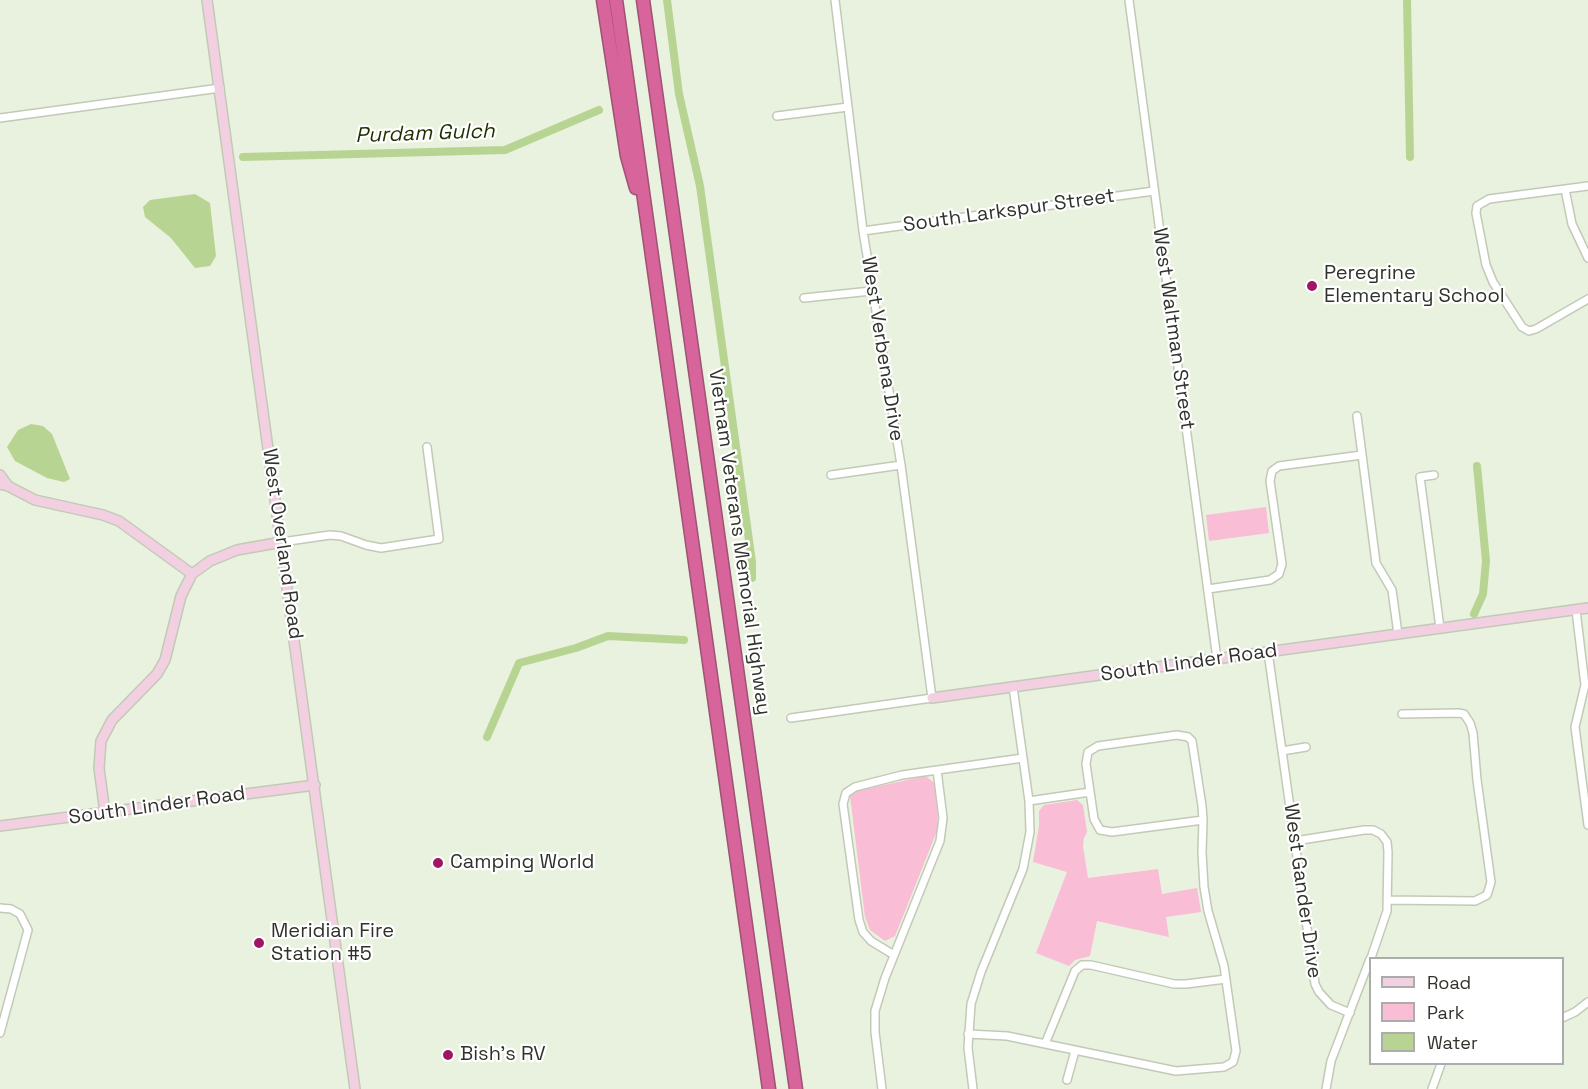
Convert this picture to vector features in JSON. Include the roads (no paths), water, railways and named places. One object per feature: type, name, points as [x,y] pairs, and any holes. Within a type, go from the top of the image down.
[{"type":"highway","points":[[603,0],[627,156],[650,243]]},
{"type":"highway","points":[[616,0],[769,1089]]},
{"type":"highway","name":"Vietnam Veterans Memorial Highway","points":[[643,0],[796,1089]]},
{"type":"street","name":"West Overland Road","points":[[207,0],[355,1089]]},
{"type":"street","name":"West Verbena Drive","points":[[835,0],[863,231],[901,465],[932,699]]},
{"type":"street","name":"West Waltman Street","points":[[1129,0],[1217,659]]},
{"type":"street","points":[[0,117],[220,88]]},
{"type":"street","points":[[777,116],[848,107]]},
{"type":"street","points":[[1588,186],[1489,199],[1477,206],[1476,213],[1486,265],[1493,282],[1522,327],[1529,331],[1536,329],[1588,299]]},
{"type":"street","points":[[1565,189],[1572,224],[1588,258]]},
{"type":"street","name":"South Larkspur Street","points":[[863,231],[1154,191]]},
{"type":"street","points":[[804,298],[872,291]]},
{"type":"street","points":[[1357,416],[1376,562],[1392,590],[1398,634]]},
{"type":"street","points":[[105,813],[99,768],[102,741],[112,720],[157,674],[165,660],[181,596],[192,574],[210,561],[237,550],[282,542],[341,536],[381,548],[439,539],[427,447]]},
{"type":"street","points":[[1208,589],[1270,580],[1279,574],[1282,564],[1270,481],[1272,471],[1279,466],[1362,455]]},
{"type":"street","points":[[831,476],[901,465]]},
{"type":"street","points":[[0,475],[4,485],[35,500],[103,515],[119,521],[192,574]]},
{"type":"street","points":[[1434,475],[1420,477],[1440,628]]},
{"type":"street","name":"South Linder Road","points":[[790,718],[1588,608]]},
{"type":"street","points":[[1576,610],[1586,663],[1585,686],[1575,727],[1588,825]]},
{"type":"street","name":"West Gander Drive","points":[[1268,652],[1315,984],[1324,999],[1331,1005],[1350,1013]]},
{"type":"street","points":[[973,1089],[968,1034],[975,988],[1026,859],[1030,831],[1029,801],[1013,687]]},
{"type":"street","points":[[1388,900],[1475,901],[1487,895],[1491,882],[1470,723],[1464,714],[1452,712],[1402,714]]},
{"type":"street","points":[[968,1034],[1007,1036],[1176,1071],[1224,1067],[1233,1062],[1236,1051],[1224,966],[1204,887],[1203,820],[1194,746],[1188,737],[1177,735],[1098,746],[1088,752],[1086,764],[1094,819],[1100,830],[1112,832],[1203,820]]},
{"type":"street","points":[[1282,750],[1306,747]]},
{"type":"street","points":[[894,955],[871,941],[863,932],[859,920],[843,804],[846,793],[855,786],[937,770],[1023,758]]},
{"type":"street","points":[[882,1089],[874,1032],[875,1011],[881,988],[940,841],[943,818],[937,770]]},
{"type":"street","name":"South Linder Road","points":[[0,826],[315,785]]},
{"type":"street","points":[[1029,801],[1090,792]]},
{"type":"street","points":[[1294,841],[1372,830],[1381,834],[1387,842],[1386,920],[1372,957]]},
{"type":"street","points":[[0,908],[11,909],[20,914],[28,930],[0,1033]]},
{"type":"street","points":[[1326,1089],[1328,1070],[1369,964]]},
{"type":"street","points":[[1045,1044],[1075,971],[1082,965],[1091,965],[1174,984],[1226,979]]},
{"type":"street","points":[[1564,1018],[1588,1002]]},
{"type":"street","points":[[1067,1080],[1075,1051]]},
{"type":"street","points":[[1432,1089],[1441,1065]]},
{"type":"water","points":[[195,194],[210,203],[216,256],[210,266],[195,268],[171,238],[145,217],[143,207],[150,200]]},
{"type":"water","points":[[31,424],[43,426],[52,434],[70,479],[64,482],[47,478],[15,461],[7,447],[18,430]]},
{"type":"waterway","points":[[667,0],[679,94],[700,186],[752,562],[752,578]]},
{"type":"waterway","points":[[1407,0],[1410,157]]},
{"type":"waterway","name":"Purdam Gulch","points":[[243,157],[505,150],[599,110]]},
{"type":"waterway","points":[[1474,614],[1483,594],[1486,561],[1477,466]]},
{"type":"waterway","points":[[487,737],[519,663],[576,648],[608,636],[684,640]]},
{"type":"place","name":"Peregrine Elementary School","points":[[1312,286]]},
{"type":"place","name":"Camping World","points":[[438,863]]},
{"type":"place","name":"Meridian Fire Station #5","points":[[259,943]]},
{"type":"place","name":"Bish's RV","points":[[448,1055]]}]
